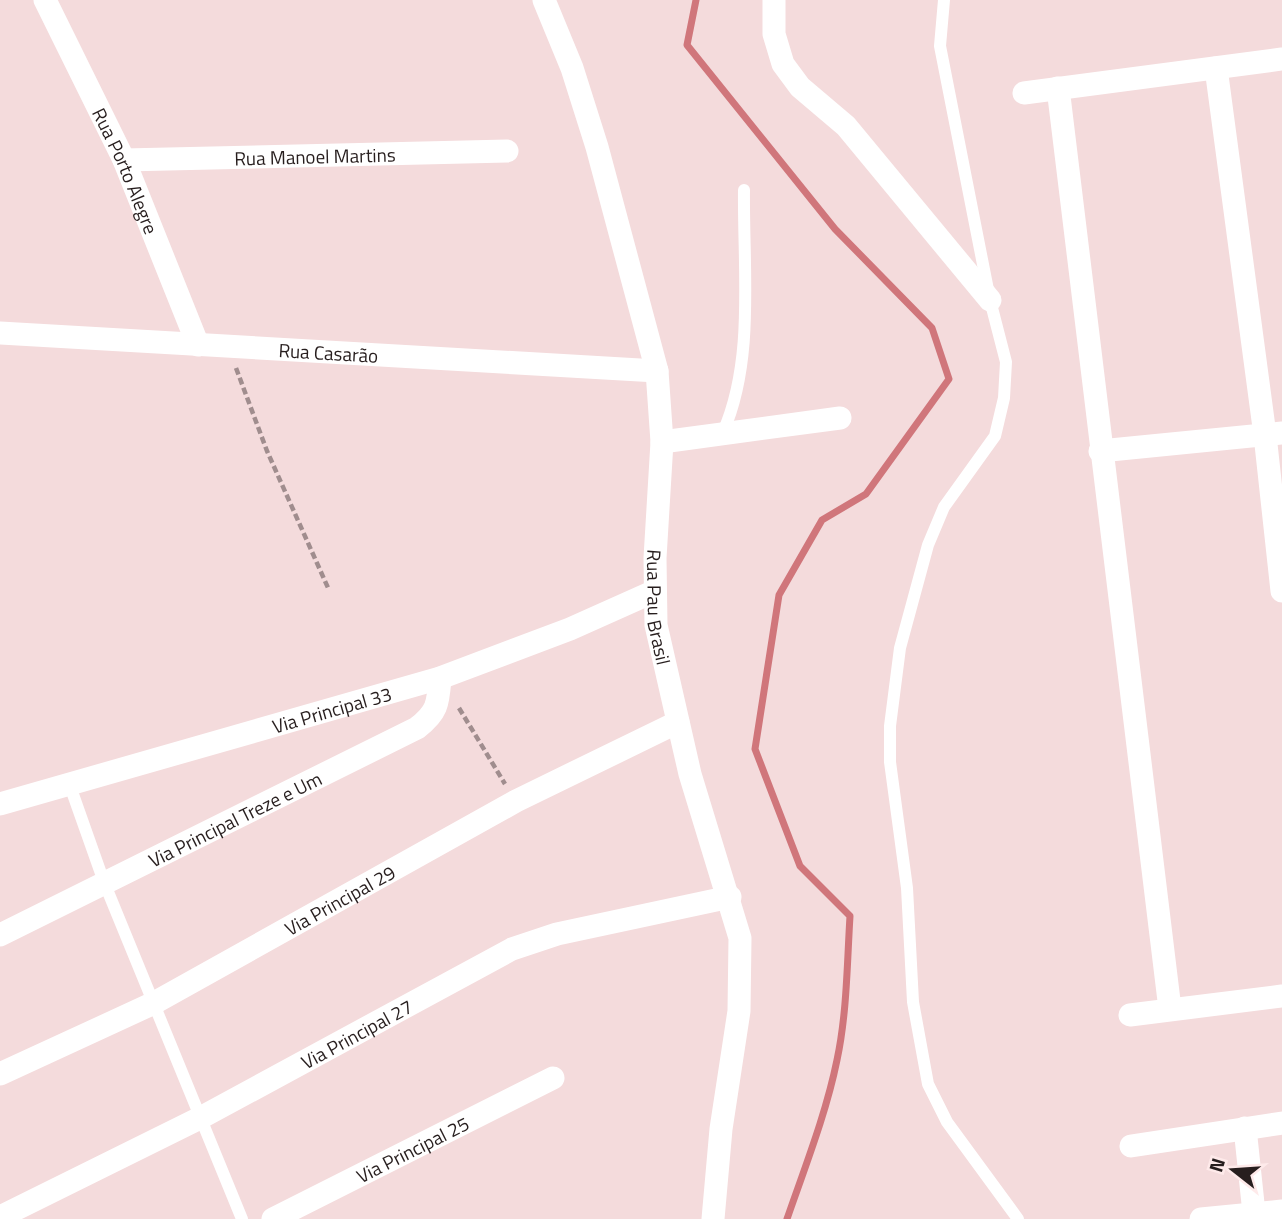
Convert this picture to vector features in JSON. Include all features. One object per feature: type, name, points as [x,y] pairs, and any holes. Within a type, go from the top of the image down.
[{"type":"street","name":"Rua Porto Alegre","points":[[45,0],[124,159],[198,345]]},
{"type":"street","name":"Rua Pau Brasil","points":[[544,0],[572,68],[597,147],[657,371],[662,442],[655,591],[656,625],[661,658],[690,774],[730,897],[740,938],[739,1011],[719,1143],[713,1219]]},
{"type":"street","points":[[774,0],[774,34],[783,64],[800,87],[846,126],[990,300]]},
{"type":"street","points":[[1024,93],[1282,59]]},
{"type":"street","points":[[1216,68],[1273,434],[1282,591]]},
{"type":"street","points":[[1058,88],[1100,451],[1170,1009]]},
{"type":"street","name":"Rua Manoel Martins","points":[[124,159],[507,151]]},
{"type":"street","name":"Rua Casarão","points":[[0,333],[657,371]]},
{"type":"street","points":[[662,442],[840,418]]},
{"type":"street","points":[[1100,451],[1273,434]]},
{"type":"street","name":"Via Principal 33","points":[[0,804],[440,678],[570,629],[655,591]]},
{"type":"street","name":"Via Principal Treze e Um","points":[[0,935],[417,727],[432,716],[438,703],[440,678]]},
{"type":"street","name":"Via Principal 29","points":[[0,1074],[154,1003],[516,801],[678,722]]},
{"type":"street","name":"Via Principal 27","points":[[0,1217],[202,1117],[488,960],[531,941],[730,897]]},
{"type":"street","points":[[1130,1015],[1282,996]]},
{"type":"street","name":"Via Principal 25","points":[[273,1219],[553,1078]]},
{"type":"street","points":[[1131,1146],[1282,1123]]},
{"type":"street","points":[[1245,1128],[1254,1213]]},
{"type":"street","points":[[1201,1219],[1282,1211]]},
{"type":"lane","points":[[943,0],[940,46],[990,300],[1006,362],[1001,416],[995,436],[944,507],[928,545],[898,660],[890,726],[890,762],[907,888],[913,1002],[928,1084],[947,1122],[1018,1219]]},
{"type":"lane","points":[[723,432],[735,405],[743,341],[744,190]]},
{"type":"lane","points":[[69,783],[104,882],[242,1219]]},
{"type":"path","points":[[227,346],[267,451],[329,590]]},
{"type":"path","points":[[440,678],[516,801]]},
{"type":"waterway","points":[[696,0],[687,45],[835,229],[932,328],[949,379],[866,494],[822,520],[779,595],[755,749],[800,866],[850,916],[845,1006],[837,1060],[821,1120],[787,1219]]}]
